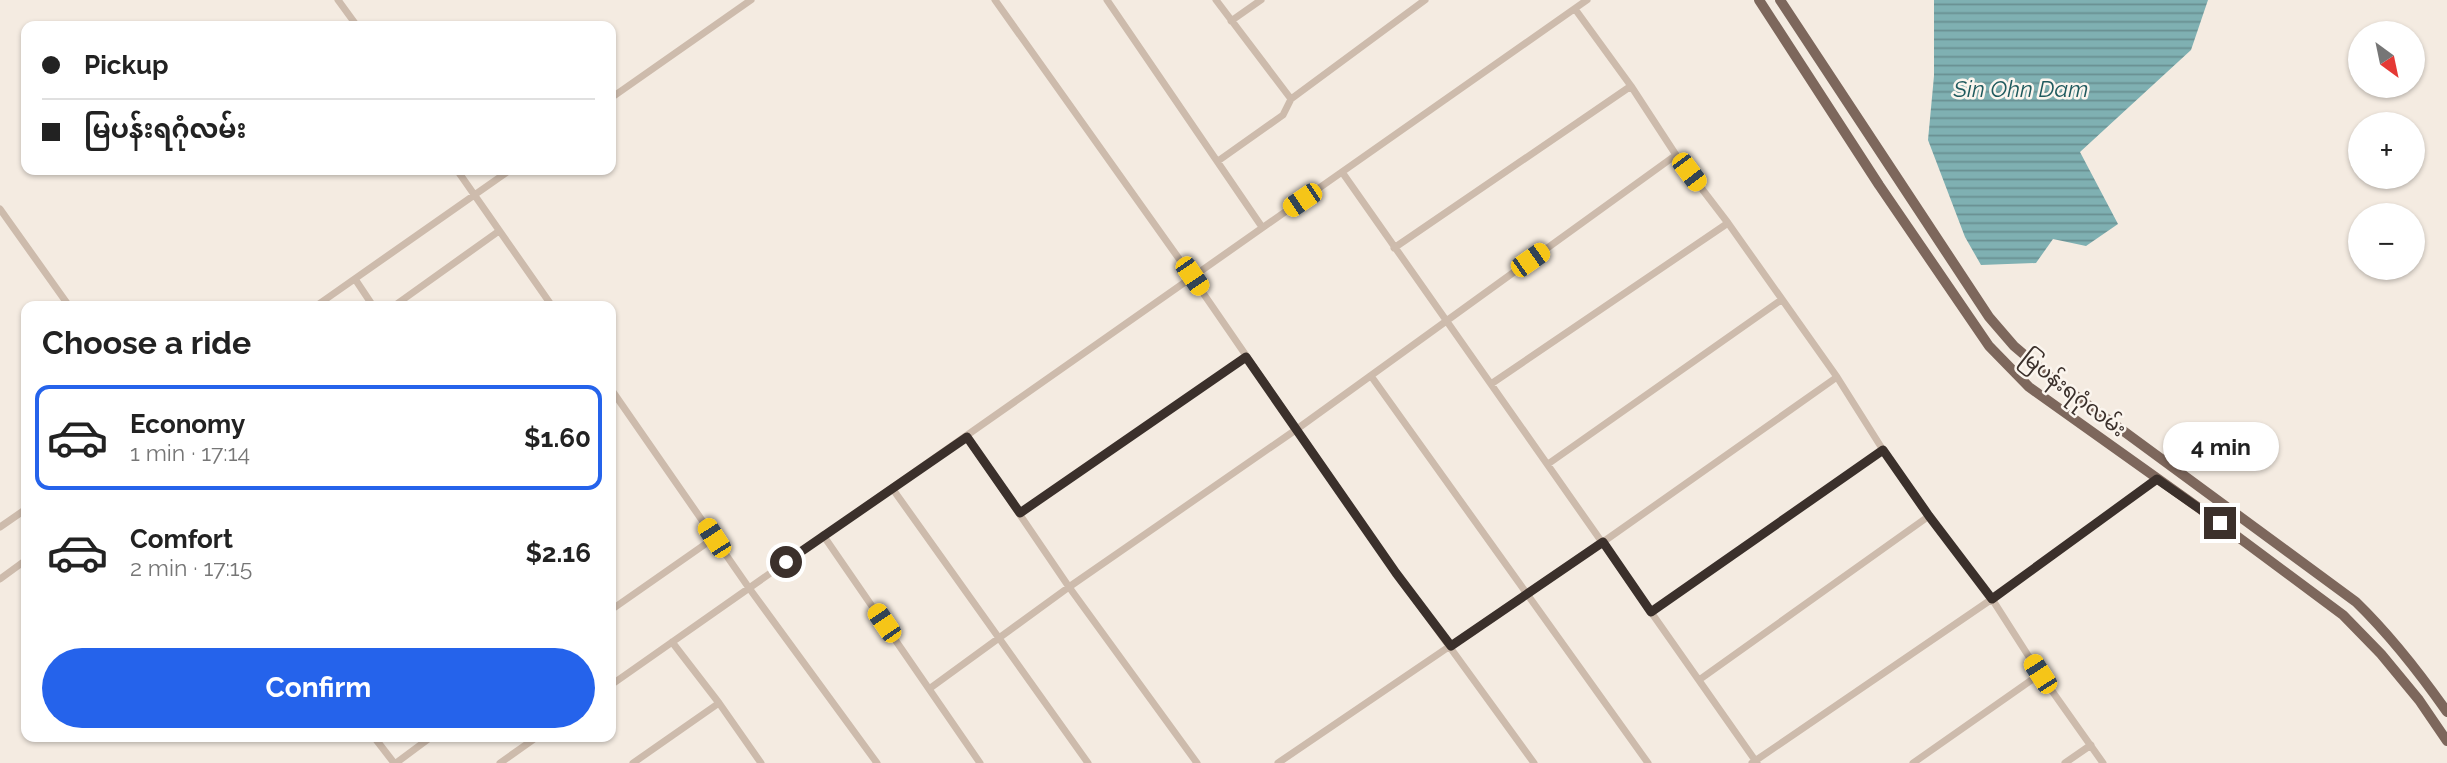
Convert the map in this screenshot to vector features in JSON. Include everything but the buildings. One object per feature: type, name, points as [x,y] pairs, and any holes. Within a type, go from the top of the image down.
[{"type":"main road","name":"မြပန်းရဂုံလမ်း","points":[[1759,0],[1879,185],[1989,346],[2029,387],[2343,615],[2381,654],[2447,741]]},
{"type":"main road","name":"မြပန်းရဂုံလမ်း","points":[[1780,0],[1989,317],[2014,346],[2054,380],[2356,602],[2410,660],[2447,712]]},
{"type":"street","points":[[338,0],[353,21]]},
{"type":"street","points":[[616,94],[751,0]]},
{"type":"street","points":[[995,0],[1192,276],[1396,573],[1534,763]]},
{"type":"street","points":[[1107,0],[1262,227]]},
{"type":"street","points":[[1216,0],[1291,99]]},
{"type":"street","points":[[1231,21],[1261,0]]},
{"type":"street","points":[[1218,160],[1283,116],[1291,99],[1425,0]]},
{"type":"street","points":[[616,681],[1587,0]]},
{"type":"street","points":[[1575,9],[1631,86],[1676,155],[1728,223],[1837,377],[1883,450],[1992,599],[2040,674],[2104,763]]},
{"type":"street","points":[[1394,248],[1631,86]]},
{"type":"street","points":[[929,690],[997,638],[1297,429],[1676,155]]},
{"type":"street","points":[[1342,172],[1755,762],[1992,599],[2157,479]]},
{"type":"street","points":[[461,175],[548,301]]},
{"type":"street","points":[[323,301],[503,175]]},
{"type":"street","points":[[0,209],[65,301]]},
{"type":"street","points":[[1491,384],[1728,223]]},
{"type":"street","points":[[401,301],[499,231]]},
{"type":"street","points":[[355,279],[370,301]]},
{"type":"street","points":[[1548,464],[1781,300]]},
{"type":"street","points":[[1020,513],[1246,357]]},
{"type":"street","points":[[1371,376],[1648,763]]},
{"type":"street","points":[[1279,763],[1603,542],[1837,377]]},
{"type":"street","points":[[616,396],[749,588],[877,763]]},
{"type":"street","points":[[967,437],[1069,587],[1197,763]]},
{"type":"street","points":[[1651,612],[1883,450]]},
{"type":"street","points":[[891,488],[1088,763]]},
{"type":"street","points":[[0,527],[21,512]]},
{"type":"street","points":[[1699,680],[1929,516]]},
{"type":"street","points":[[823,535],[980,763]]},
{"type":"street","points":[[616,607],[714,538]]},
{"type":"street","points":[[0,579],[21,564]]},
{"type":"street","points":[[672,642],[761,763]]},
{"type":"street","points":[[1913,763],[2040,674]]},
{"type":"street","points":[[633,763],[719,703]]},
{"type":"street","points":[[378,742],[395,763],[424,742]]},
{"type":"street","points":[[500,763],[530,742]]},
{"type":"street","points":[[2065,763],[2091,745]]},
{"type":"water","name":"Sin Ohn Dam","points":[[1934,0],[2208,0],[2191,50],[2080,152],[2118,224],[2086,246],[2053,239],[2036,263],[1981,265],[1965,237],[1928,140],[1934,76]]},
{"type":"route","points":[[786,562],[967,437],[1020,513],[1246,357],[1396,573],[1451,646],[1603,542],[1651,612],[1883,450],[1992,599],[2157,479],[2220,523]]}]
